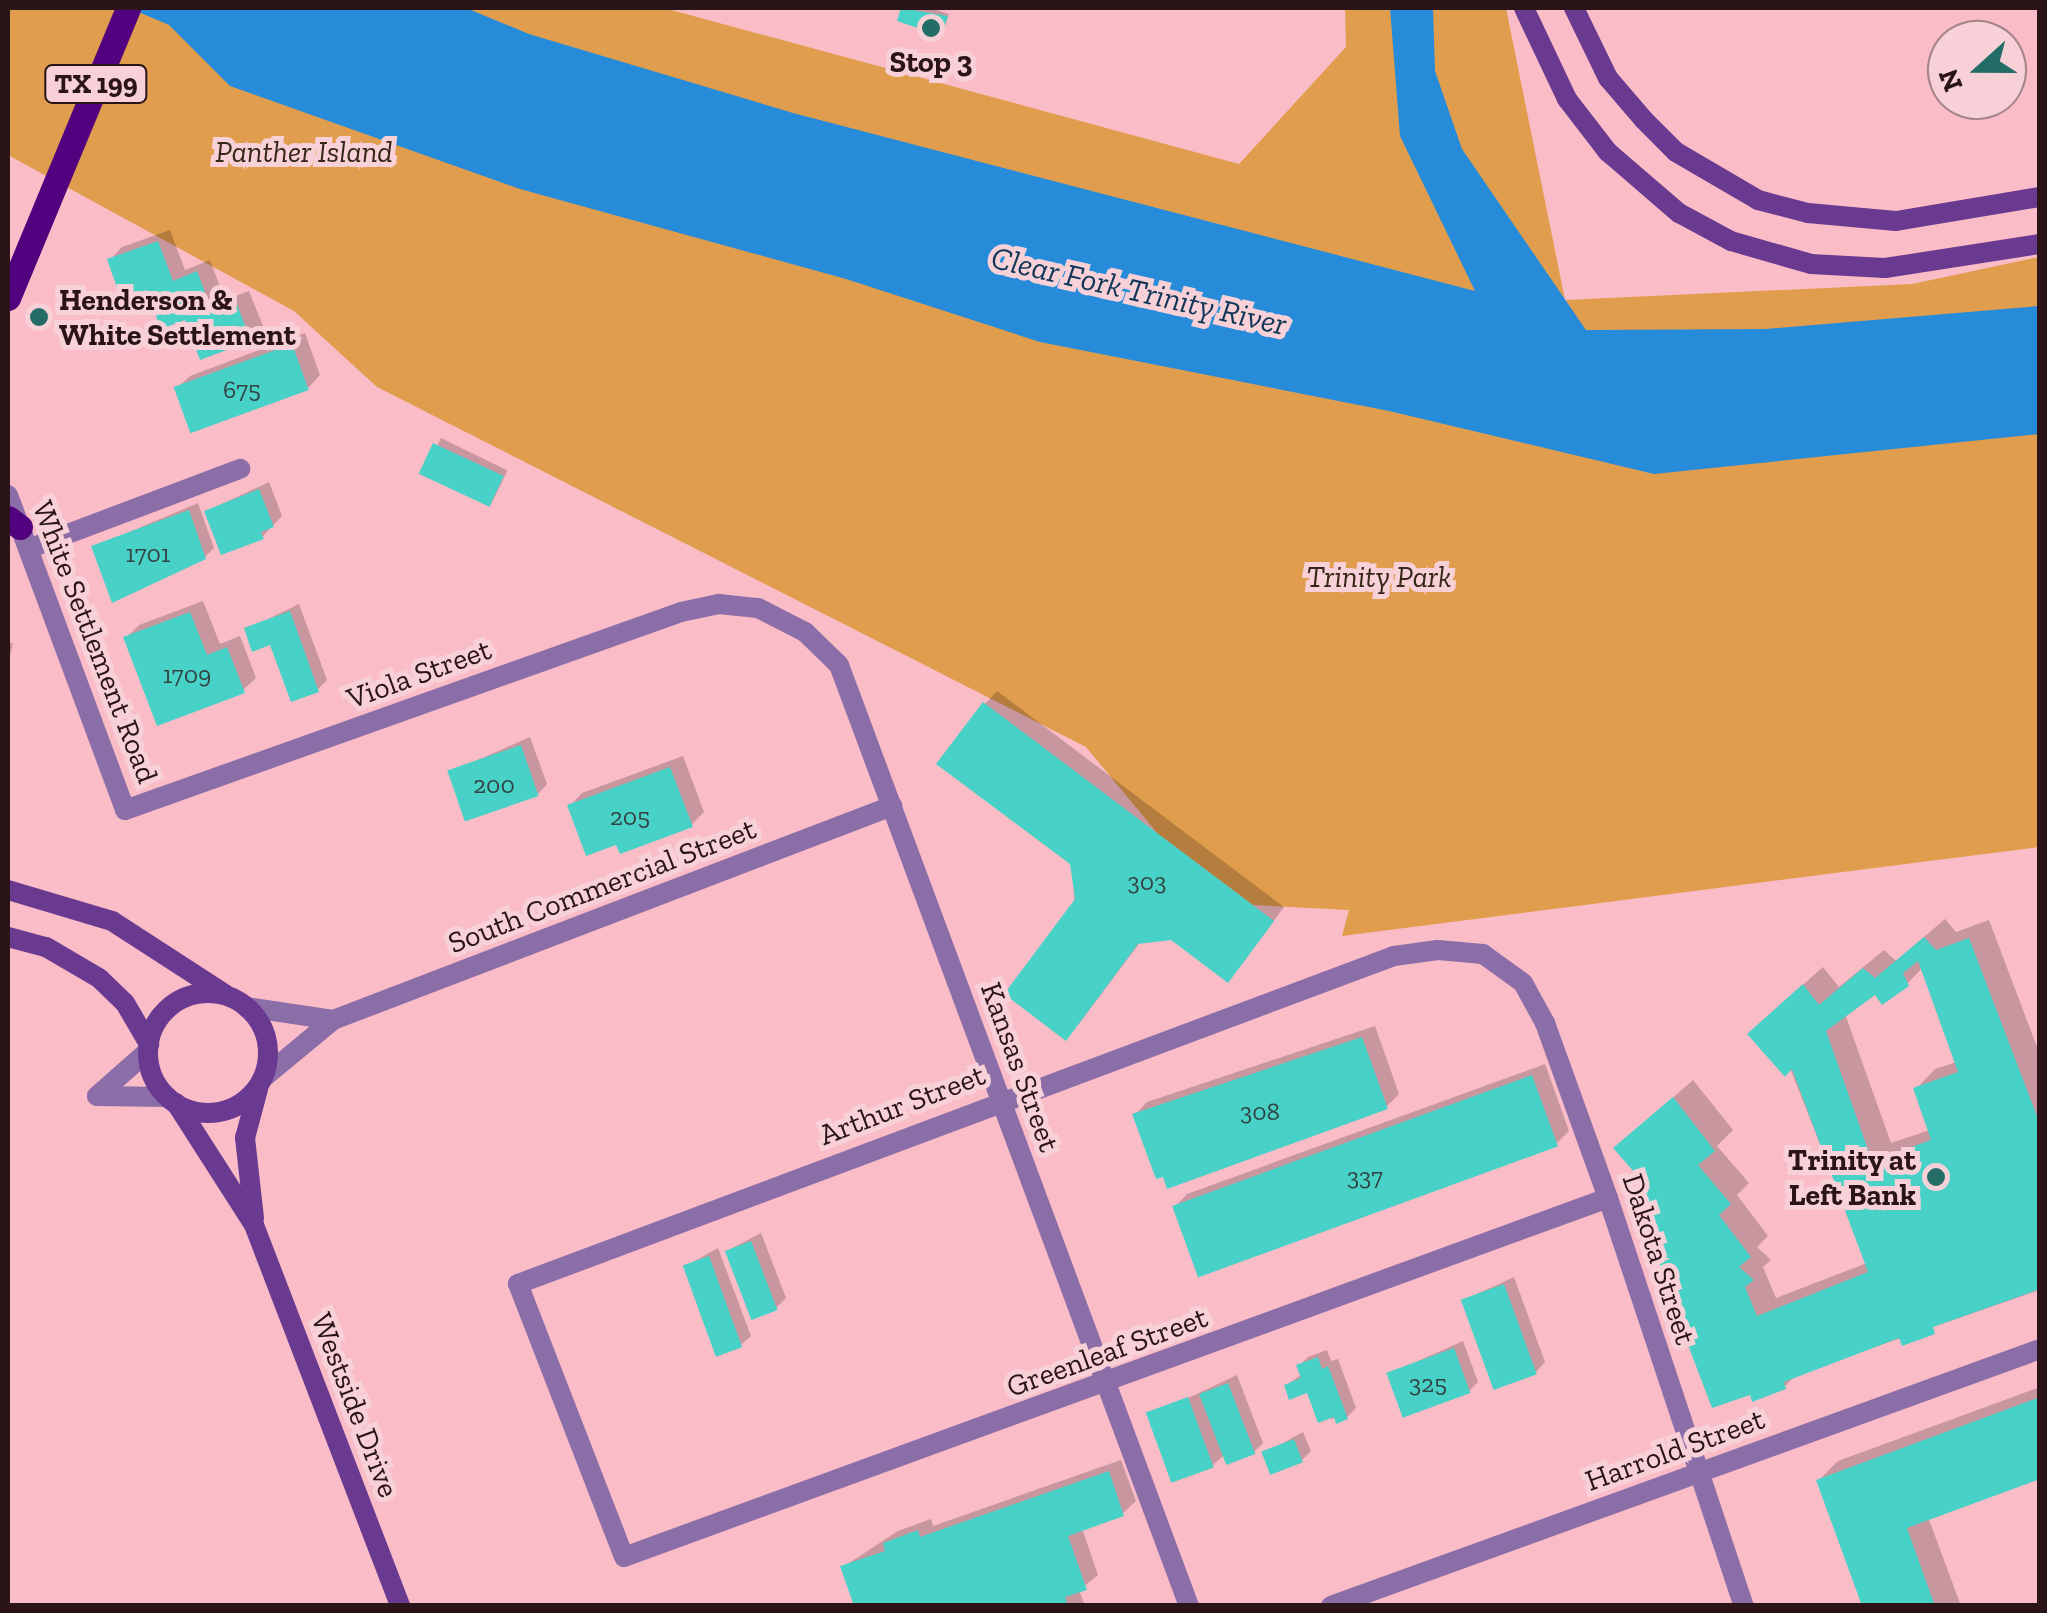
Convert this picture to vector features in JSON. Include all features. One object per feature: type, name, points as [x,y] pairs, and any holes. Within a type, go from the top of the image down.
[{"type":"main road","name":"TX 199","points":[[8,298],[17,248],[65,161],[128,8]]},
{"type":"main road","points":[[1524,8],[1560,87],[1608,152],[1679,213],[1732,241],[1811,264],[1884,268],[2040,244]]},
{"type":"main road","points":[[1574,8],[1608,78],[1644,120],[1676,152],[1758,200],[1808,214],[1896,221],[2040,197]]},
{"type":"main road","points":[[8,890],[112,922],[238,1002],[266,1039],[261,1082],[218,1113],[172,1100],[157,1084],[149,1047],[125,1003],[100,978],[46,947],[8,937]]},
{"type":"main road","points":[[149,1047],[164,1013],[179,1001],[197,994],[238,1002]]},
{"type":"main road","name":"Westside Drive","points":[[254,1225],[245,1138],[261,1082]]},
{"type":"main road","name":"Westside Drive","points":[[172,1100],[254,1225],[400,1606]]},
{"type":"street","points":[[18,531],[240,469]]},
{"type":"street","name":"White Settlement Road","points":[[8,495],[18,531],[125,810]]},
{"type":"street","name":"Viola Street","points":[[125,810],[681,612],[734,606]]},
{"type":"street","name":"Kansas Street","points":[[734,606],[758,608],[806,632],[839,665],[1190,1606]]},
{"type":"street","name":"South Commercial Street","points":[[261,1082],[333,1020],[892,806]]},
{"type":"street","name":"Arthur Street","points":[[624,1557],[518,1284],[1000,1100],[1394,956],[1438,950],[1483,954]]},
{"type":"street","name":"Dakota Street","points":[[1483,954],[1524,983],[1537,1002],[1608,1198],[1697,1475],[1744,1606]]},
{"type":"street","name":"South Commercial Street","points":[[238,1002],[333,1020]]},
{"type":"street","points":[[149,1047],[97,1096],[172,1100]]},
{"type":"street","name":"Greenleaf Street","points":[[624,1557],[1106,1386],[1608,1198]]},
{"type":"street","name":"Harrold Street","points":[[1331,1606],[2040,1349]]},
{"type":"green space","name":"Trinity Park","points":[[8,8],[664,8],[1239,164],[1346,47],[1345,8],[1506,8],[1565,300],[1912,284],[2039,257],[2039,847],[1342,936],[1349,910],[1253,905],[1158,834],[1086,747],[377,387],[294,311],[8,155]]},
{"type":"water","name":"Clear Fork Trinity River","points":[[129,8],[466,8],[529,34],[793,113],[1475,291],[1400,136],[1390,8],[1433,8],[1435,71],[1462,149],[1586,330],[1765,329],[2039,306],[2039,434],[1654,474],[1389,411],[1040,342],[846,279],[520,189],[230,86],[169,25]]},
{"type":"building","name":"Stop 3","points":[[901,8],[948,16],[941,36],[897,21]]},
{"type":"building","points":[[158,241],[173,281],[197,271],[212,311],[236,302],[251,341],[200,360],[185,320],[161,329],[146,290],[121,299],[107,259]]},
{"type":"building","points":[[292,344],[309,390],[190,433],[174,387]]},
{"type":"building","points":[[433,443],[504,476],[489,507],[419,474]]},
{"type":"building","points":[[259,489],[274,527],[261,532],[264,539],[221,555],[204,511]]},
{"type":"building","points":[[189,510],[206,559],[112,603],[91,546]]},
{"type":"building","points":[[290,611],[319,692],[291,702],[270,645],[252,652],[244,628]]},
{"type":"building","points":[[190,612],[207,655],[227,647],[245,693],[157,726],[123,637]]},
{"type":"building","points":[[983,702],[1274,921],[1228,983],[1171,940],[1138,944],[1066,1041],[1004,994],[1075,899],[1070,864],[936,764]]},
{"type":"building","points":[[521,745],[539,796],[465,821],[447,770]]},
{"type":"building","points":[[670,767],[693,827],[620,854],[616,845],[586,856],[567,805]]},
{"type":"building","name":"Trinity at Left Bank","points":[[1924,937],[1936,950],[1969,938],[2040,1124],[2040,1289],[1933,1327],[1935,1334],[1902,1346],[1899,1338],[1784,1382],[1786,1389],[1752,1402],[1750,1395],[1712,1408],[1634,1203],[1649,1189],[1613,1148],[1673,1097],[1715,1151],[1698,1165],[1731,1204],[1719,1215],[1751,1257],[1739,1267],[1754,1280],[1745,1287],[1757,1316],[1868,1272],[1792,1069],[1785,1077],[1747,1034],[1803,984],[1819,1005],[1863,968],[1875,978]],"holes":[[[1918,961],[1958,1072],[1913,1088],[1931,1140],[1872,1161],[1826,1031],[1875,995],[1882,1005],[1909,986],[1903,973]]]},
{"type":"building","points":[[1362,1037],[1388,1109],[1167,1189],[1163,1177],[1156,1179],[1132,1114]]},
{"type":"building","points":[[1532,1075],[1558,1146],[1198,1277],[1172,1206]]},
{"type":"building","points":[[751,1241],[778,1310],[751,1320],[725,1251]]},
{"type":"building","points":[[709,1256],[742,1347],[716,1357],[683,1266]]},
{"type":"building","points":[[1504,1284],[1537,1374],[1494,1390],[1461,1300]]},
{"type":"building","points":[[1454,1348],[1470,1393],[1403,1418],[1386,1373]]},
{"type":"building","points":[[1318,1357],[1322,1369],[1328,1366],[1348,1419],[1336,1424],[1334,1417],[1318,1423],[1307,1393],[1289,1400],[1284,1385],[1301,1378],[1296,1365]]},
{"type":"building","points":[[1228,1383],[1255,1454],[1226,1465],[1199,1394]]},
{"type":"building","points":[[1188,1397],[1214,1467],[1171,1483],[1146,1412]]},
{"type":"building","points":[[2040,1397],[2040,1479],[1907,1528],[1935,1606],[1862,1606],[1816,1480]]},
{"type":"building","points":[[1294,1439],[1303,1462],[1270,1475],[1261,1452]]},
{"type":"building","points":[[1109,1471],[1124,1516],[1068,1536],[1087,1590],[1065,1597],[1068,1606],[854,1606],[840,1566],[885,1551],[883,1543],[918,1530],[920,1537]]},
{"type":"place","name":"Stop 3","points":[[931,28]]},
{"type":"place","name":"Henderson & White Settlement","points":[[39,317]]},
{"type":"place","name":"Trinity at Left Bank","points":[[1936,1177]]},
{"type":"park label","name":"Panther Island","points":[[304,152]]}]
